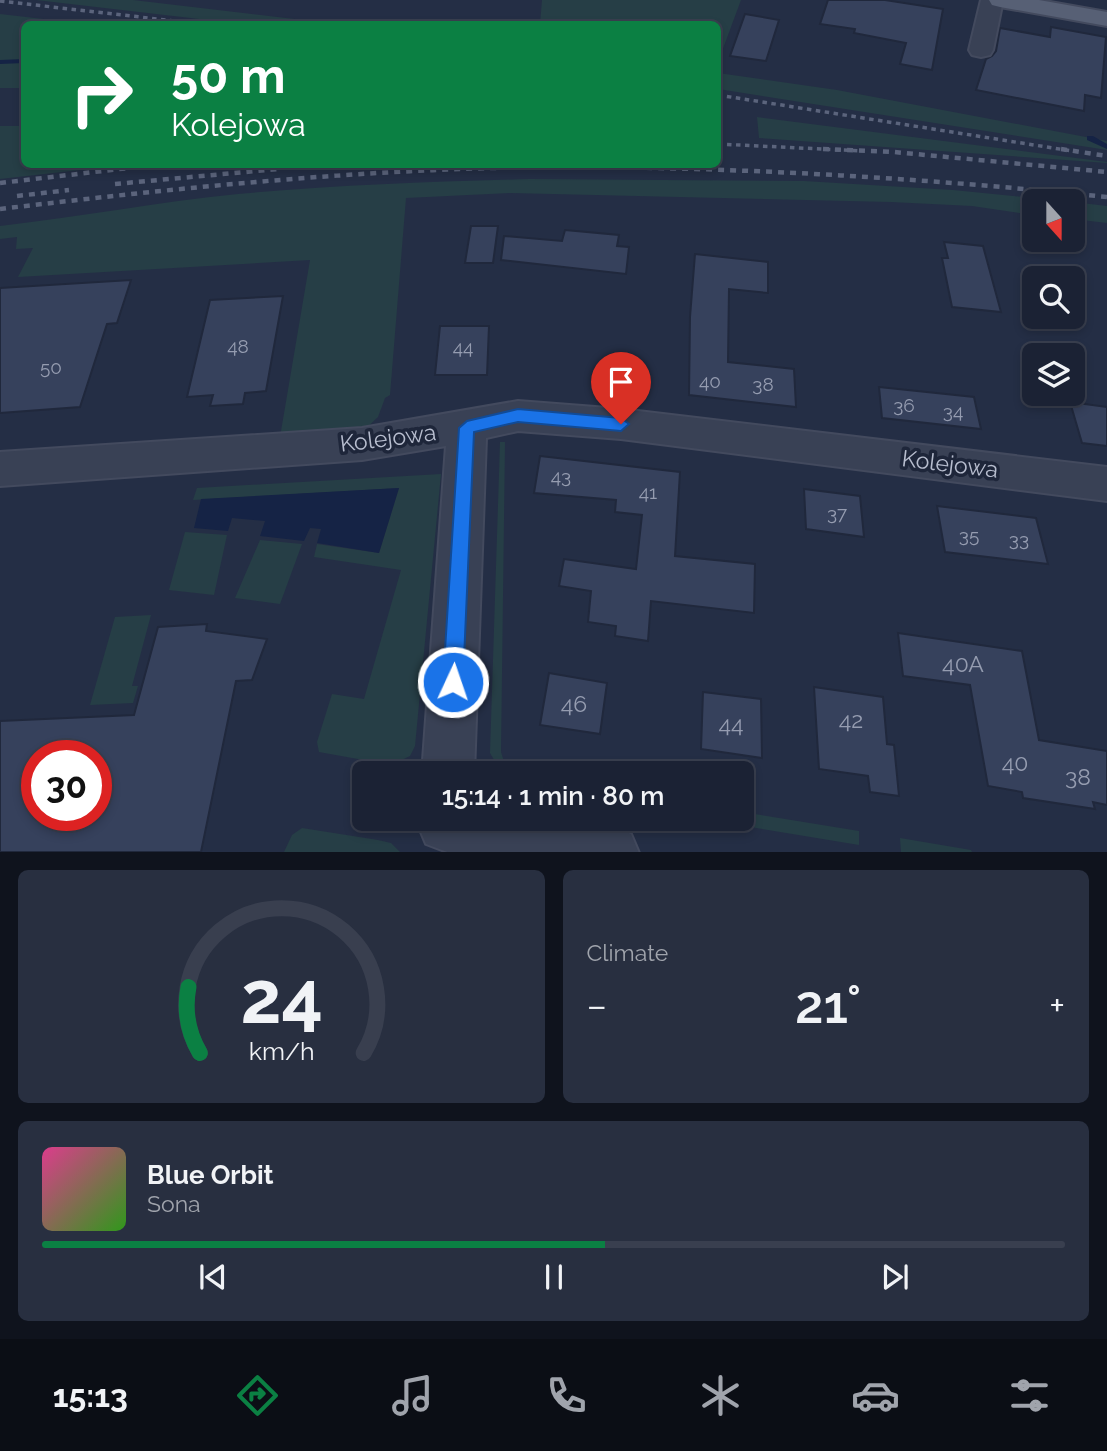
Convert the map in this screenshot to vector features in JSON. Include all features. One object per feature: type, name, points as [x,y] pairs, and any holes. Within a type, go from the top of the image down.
[{"type":"main road","points":[[1000,0],[1107,19]]},
{"type":"main road","points":[[1098,0],[1107,2]]},
{"type":"street","points":[[981,50],[992,0]]},
{"type":"street","name":"Kolejowa","points":[[0,469],[362,444],[467,428],[518,416],[621,424],[1107,484]]},
{"type":"street","points":[[449,761],[467,428]]},
{"type":"street","points":[[444,832],[612,852]]},
{"type":"shaded area","points":[[36,0],[133,0],[312,21],[216,21]]},
{"type":"shaded area","points":[[542,0],[741,0],[721,54],[721,21],[540,21]]},
{"type":"shaded area","points":[[0,14],[61,21],[21,21],[21,88],[0,88]]},
{"type":"shaded area","points":[[721,73],[837,90],[1107,141],[1107,150],[721,89]]},
{"type":"shaded area","points":[[757,117],[1107,162],[1107,163],[759,138]]},
{"type":"shaded area","points":[[0,126],[21,126],[21,168],[97,168],[0,179]]},
{"type":"shaded area","points":[[530,179],[804,181],[1022,197],[1022,213],[972,206],[891,202],[510,193],[406,198],[390,395],[385,398],[378,417],[362,432],[280,437],[310,260],[18,277],[33,248],[16,249],[17,237],[0,239],[0,226],[208,197],[420,183]]},
{"type":"shaded area","points":[[1085,203],[1107,206],[1107,223],[1085,220]]},
{"type":"shaded area","points":[[500,442],[505,442],[501,752],[504,761],[495,761],[490,753]]},
{"type":"shaded area","points":[[441,474],[415,746],[410,756],[399,761],[369,761],[319,752],[317,742],[332,694],[364,699],[401,570],[314,557],[317,544],[379,553],[399,488],[193,500],[197,488]]},
{"type":"shaded area","points":[[185,532],[227,535],[214,595],[169,590]]},
{"type":"shaded area","points":[[260,540],[302,544],[280,604],[235,598]]},
{"type":"shaded area","points":[[151,615],[132,686],[138,686],[133,703],[90,705],[115,617]]},
{"type":"shaded area","points":[[754,814],[859,831],[859,845],[754,828]]},
{"type":"shaded area","points":[[302,828],[391,843],[400,852],[284,852],[292,835]]},
{"type":"shaded area","points":[[900,838],[971,850],[972,852],[901,852]]},
{"type":"water","points":[[399,488],[379,553],[317,543],[321,529],[310,528],[304,541],[260,536],[265,521],[232,518],[228,531],[194,528],[201,499]]},
{"type":"building","points":[[828,0],[885,0],[943,9],[932,70],[900,64],[906,43],[854,33],[855,29],[820,24]]},
{"type":"building","points":[[745,14],[779,20],[766,61],[730,56]]},
{"type":"building","points":[[1051,27],[1106,37],[1101,98],[1085,95],[1084,111],[976,90],[986,59],[996,51],[1000,28],[1050,37]]},
{"type":"building","points":[[471,226],[498,226],[493,263],[465,263]]},
{"type":"building","points":[[565,230],[619,235],[617,246],[629,247],[626,274],[501,260],[504,236],[562,241]]},
{"type":"building","points":[[944,242],[983,246],[1001,312],[952,307],[942,258],[948,258]]},
{"type":"building","points":[[695,254],[768,262],[768,293],[729,289],[728,362],[794,369],[796,407],[689,395],[690,317]]},
{"type":"building","points":[[131,280],[117,323],[107,324],[80,407],[0,413],[0,288]]},
{"type":"building","points":[[283,296],[266,391],[245,393],[243,404],[210,406],[213,395],[187,397],[210,300]]},
{"type":"building","points":[[440,326],[489,326],[487,375],[435,375]]},
{"type":"building","points":[[879,387],[974,397],[981,429],[882,418]]},
{"type":"building","points":[[1085,404],[1107,407],[1107,446],[1082,443],[1071,406]]},
{"type":"building","points":[[540,456],[680,472],[675,556],[755,564],[754,613],[651,601],[648,641],[615,636],[616,626],[588,622],[591,591],[559,586],[564,559],[636,569],[642,515],[615,512],[616,500],[534,493]]},
{"type":"building","points":[[804,489],[860,496],[864,537],[806,529]]},
{"type":"building","points":[[937,506],[1036,518],[1048,564],[945,552]]},
{"type":"building","points":[[207,624],[206,631],[267,639],[252,680],[236,681],[201,852],[0,852],[0,721],[134,715],[158,627]]},
{"type":"building","points":[[898,633],[1022,651],[1039,740],[1107,751],[1107,805],[1093,802],[1095,809],[1023,798],[1022,792],[988,786],[970,685],[903,676]]},
{"type":"building","points":[[549,673],[607,683],[600,734],[540,725]]},
{"type":"building","points":[[814,687],[883,697],[887,744],[894,745],[899,796],[870,792],[868,776],[819,769]]},
{"type":"building","points":[[703,692],[761,699],[762,758],[701,749]]},
{"type":"waterway","points":[[0,62],[21,61]]},
{"type":"waterway","points":[[1090,138],[1107,147]]},
{"type":"railway","points":[[0,1],[175,21]]},
{"type":"railway","points":[[721,95],[1072,151]]},
{"type":"railway","points":[[721,144],[862,151]]},
{"type":"railway","points":[[823,149],[894,152],[1107,172]]},
{"type":"railway","points":[[1061,149],[1107,156]]},
{"type":"railway","points":[[0,183],[129,168]]},
{"type":"railway","points":[[0,209],[278,180],[486,168]]},
{"type":"railway","points":[[625,168],[832,175],[1107,197]]},
{"type":"railway","points":[[115,184],[278,169]]},
{"type":"railway","points":[[17,196],[69,190]]},
{"type":"route","points":[[453,682],[467,428],[518,416],[621,424]]}]
